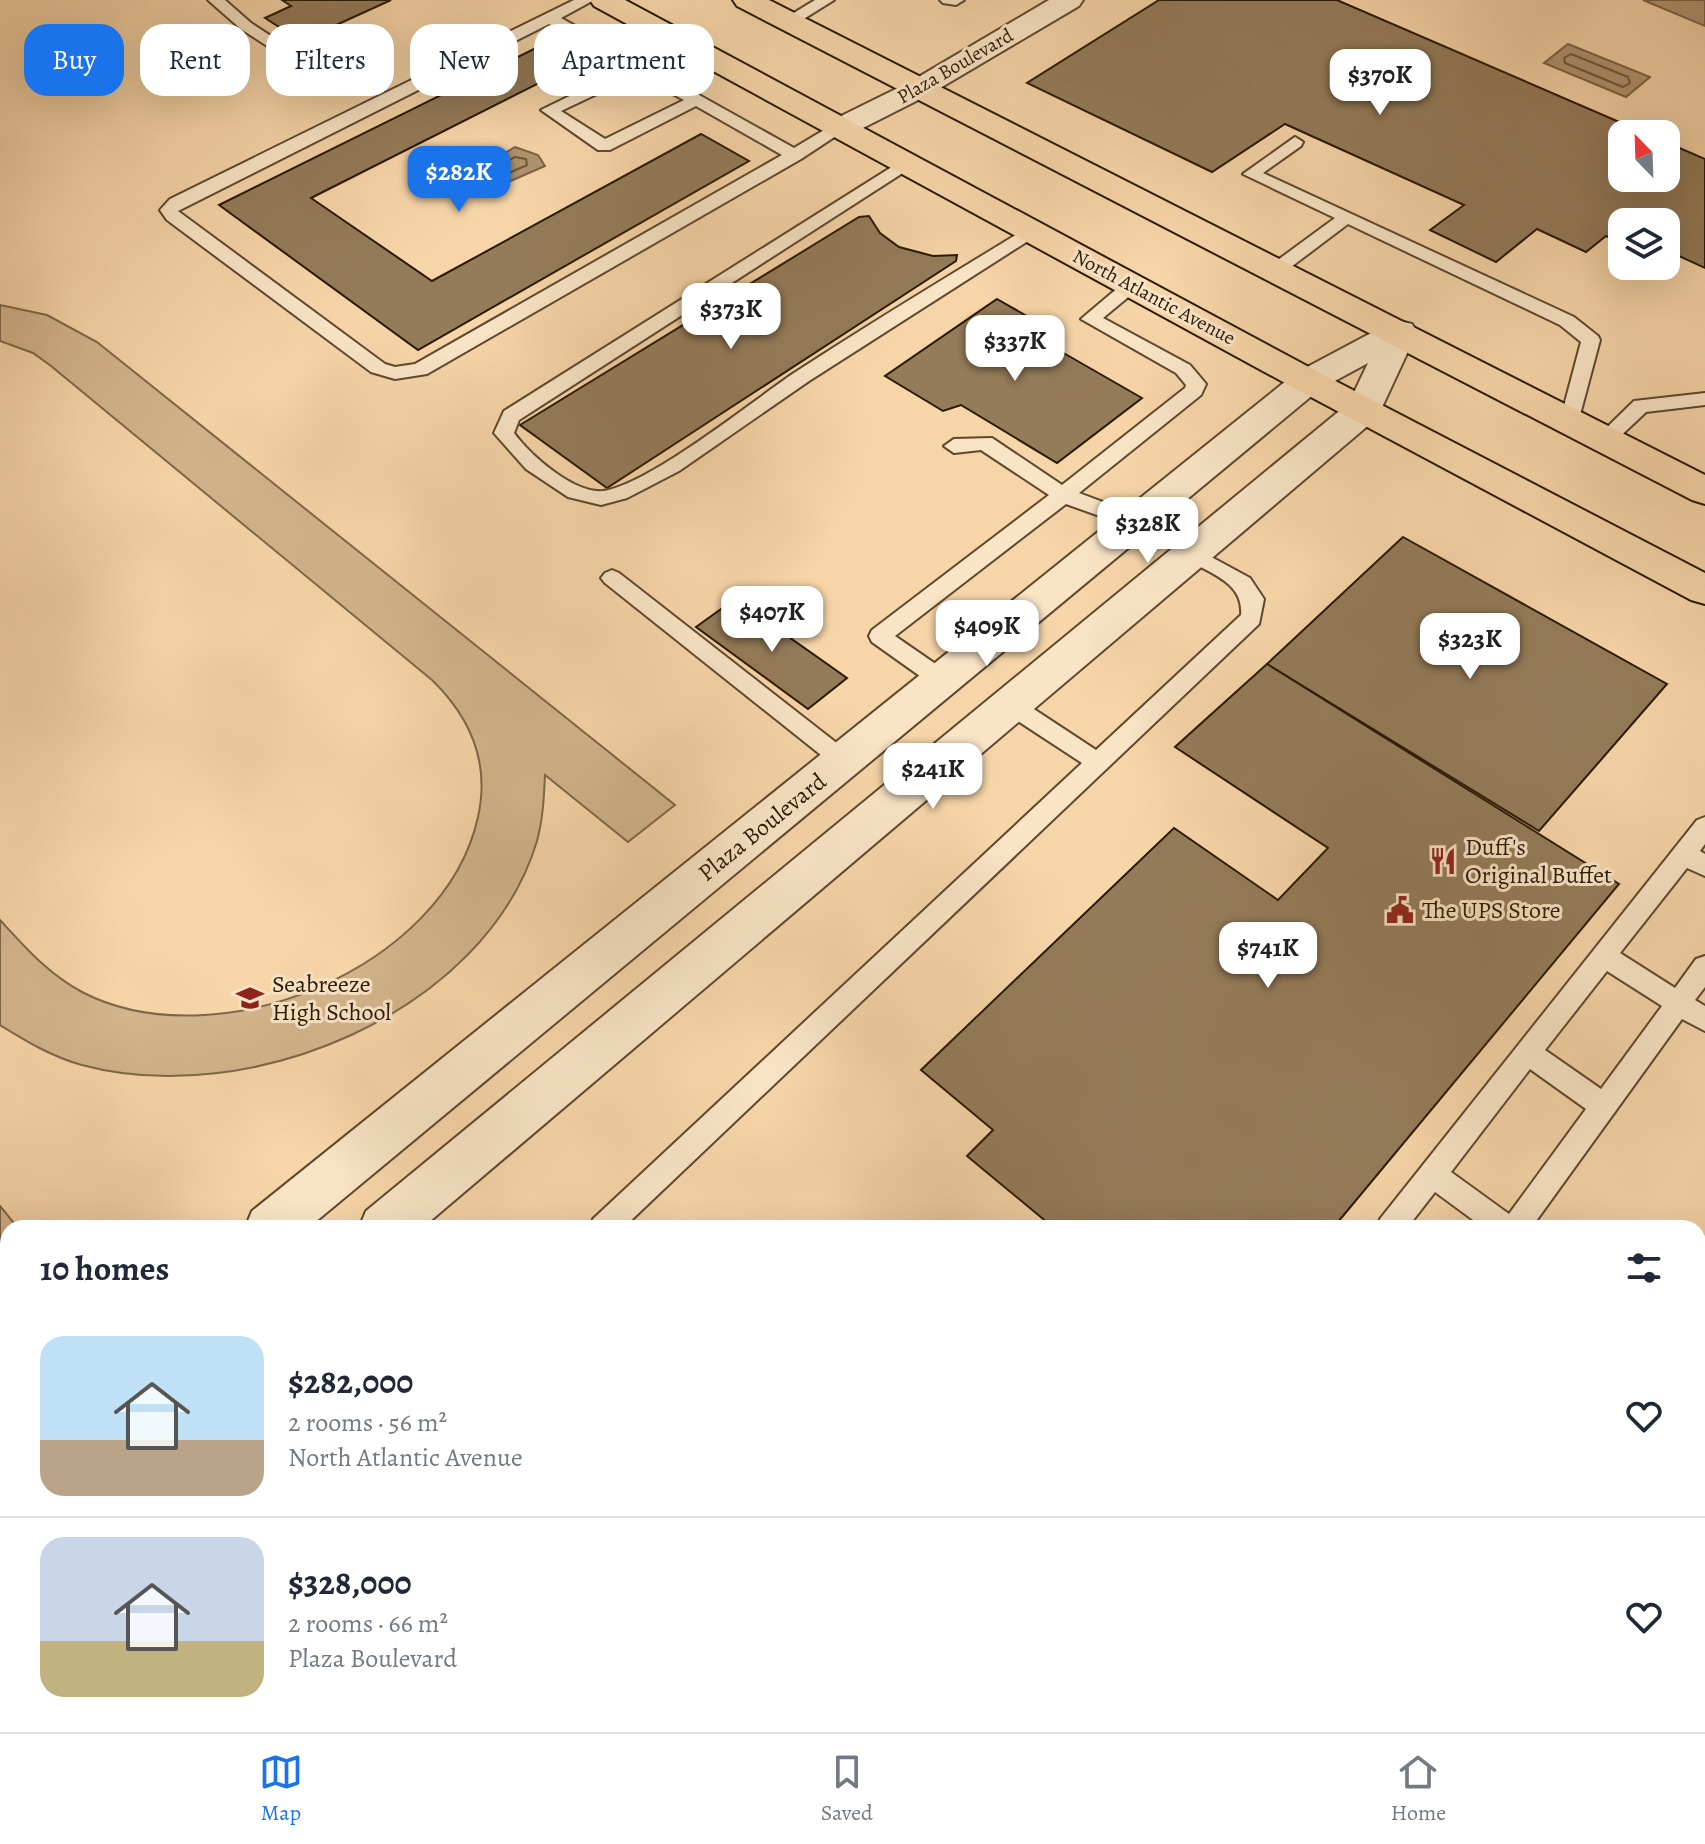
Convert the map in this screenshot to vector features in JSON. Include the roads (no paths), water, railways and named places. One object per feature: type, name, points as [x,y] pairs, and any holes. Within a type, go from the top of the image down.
[{"type":"main road","name":"North Atlantic Avenue","points":[[604,0],[1308,381],[1705,590]]},
{"type":"main road","points":[[747,0],[1705,491]]},
{"type":"street","name":"Plaza Boulevard","points":[[840,128],[920,88],[1069,0]]},
{"type":"street","name":"Plaza Boulevard","points":[[280,1220],[1308,381],[1400,332]]},
{"type":"street","points":[[394,1220],[1364,410],[1400,332]]},
{"type":"street","points":[[1136,522],[1191,553]]},
{"type":"street","points":[[942,680],[1004,708]]},
{"type":"lane","points":[[216,0],[266,39]]},
{"type":"lane","points":[[586,0],[176,203],[169,210],[378,368],[395,373],[420,370],[840,128]]},
{"type":"lane","points":[[789,22],[826,0]]},
{"type":"lane","points":[[948,0],[956,0]]},
{"type":"lane","points":[[550,18],[560,24]]},
{"type":"lane","points":[[579,96],[549,110],[604,146],[696,100]]},
{"type":"lane","points":[[688,96],[795,155]]},
{"type":"lane","points":[[1295,142],[1251,174],[1567,321],[1591,340],[1570,421]]},
{"type":"lane","points":[[906,163],[511,416],[504,433],[513,448],[571,492],[600,499],[639,487],[803,377],[1033,232]]},
{"type":"lane","points":[[1277,269],[1347,217]]},
{"type":"lane","points":[[942,680],[880,636],[1194,391],[1196,384],[1183,369],[1090,319],[1132,285]]},
{"type":"lane","points":[[1605,439],[1641,406],[1704,398]]},
{"type":"lane","points":[[954,446],[985,443],[1063,495],[1136,522]]},
{"type":"lane","points":[[612,1220],[1251,618],[1253,599],[1243,583],[1191,553]]},
{"type":"lane","points":[[612,578],[844,761]]},
{"type":"lane","points":[[1004,708],[1099,763]]},
{"type":"lane","points":[[1396,1220],[1604,956],[1694,860],[1705,827]]},
{"type":"lane","points":[[1604,956],[1705,1020]]},
{"type":"lane","points":[[1521,1220],[1705,967]]},
{"type":"lane","points":[[1528,1053],[1603,1106]]},
{"type":"lane","points":[[1432,1174],[1495,1220]]},
{"type":"water","points":[[1643,0],[1705,0],[1705,26]]},
{"type":"water","points":[[1568,44],[1650,77],[1626,97],[1544,63]]},
{"type":"water","points":[[515,147],[538,155],[545,166],[474,197],[454,184]]},
{"type":"place","name":"Duff's Original Buffet","points":[[1443,861]]},
{"type":"place","name":"The UPS Store","points":[[1400,910]]},
{"type":"place","name":"Seabreeze High School","points":[[250,998]]}]
